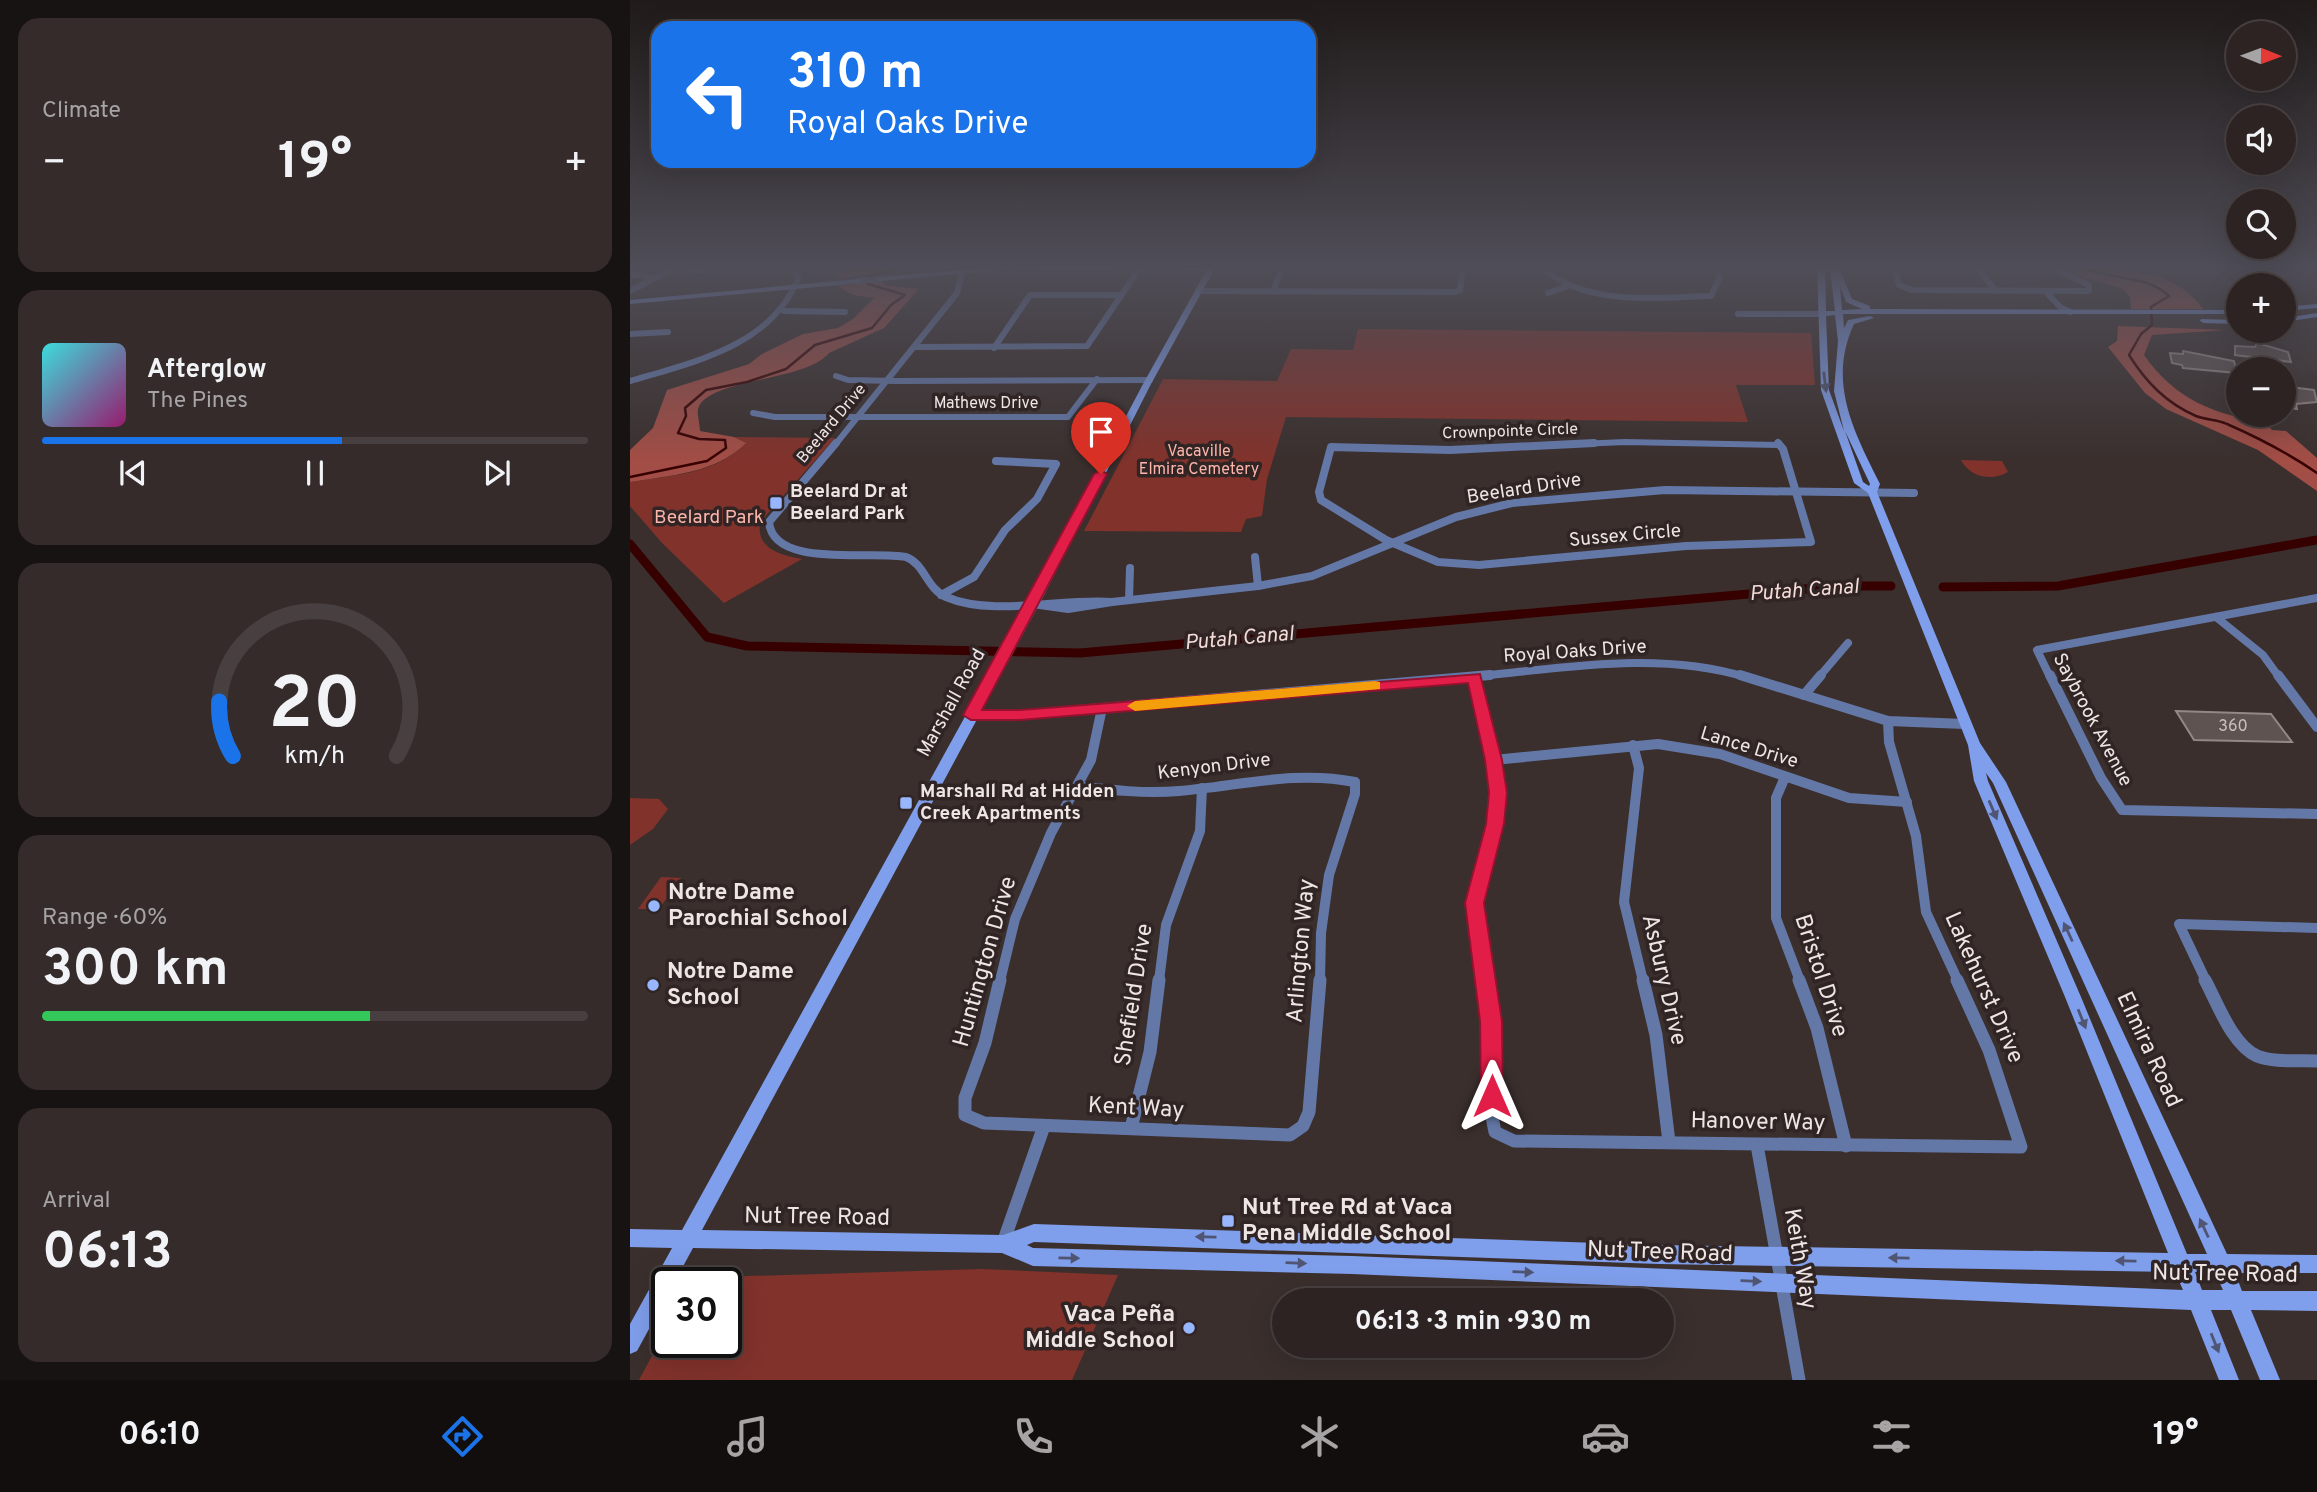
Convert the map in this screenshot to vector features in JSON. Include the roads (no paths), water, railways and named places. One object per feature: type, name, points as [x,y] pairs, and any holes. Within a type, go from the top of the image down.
[{"type":"main road","name":"Marshall Road","points":[[630,1344],[1033,604],[1176,332]]},
{"type":"main road","name":"Elmira Road","points":[[1821,332],[1821,350],[1829,405],[1859,483],[1872,492],[1974,745],[1999,782],[2221,1264],[2270,1380]]},
{"type":"main road","name":"Elmira Road","points":[[1841,332],[1838,391],[1849,431],[1875,484],[1872,492]]},
{"type":"main road","points":[[1842,341],[1845,332]]},
{"type":"main road","name":"Elmira Road","points":[[1974,745],[1980,781],[2230,1380]]},
{"type":"main road","name":"Nut Tree Road","points":[[630,1238],[1003,1244],[1034,1233],[1255,1237],[1441,1247],[1777,1256],[2317,1264]]},
{"type":"main road","name":"Nut Tree Road","points":[[1003,1244],[1033,1257],[1352,1265],[2198,1301],[2317,1301]]},
{"type":"street","points":[[630,334],[660,332]]},
{"type":"street","points":[[630,381],[728,347],[755,332]]},
{"type":"street","name":"Beelard Drive","points":[[926,332],[857,418],[775,512],[769,522],[771,536],[782,545],[800,551],[887,554],[910,558],[920,565],[929,584],[941,595],[973,604],[1033,604],[1068,608],[1258,586],[1312,576],[1478,509],[1512,503],[1655,490],[1914,493]]},
{"type":"street","points":[[994,348],[1005,332]]},
{"type":"street","points":[[914,347],[1087,346],[1096,332]]},
{"type":"street","points":[[836,376],[848,380],[887,381],[1150,380]]},
{"type":"street","name":"Mathews Drive","points":[[857,418],[1068,417],[1097,379]]},
{"type":"street","points":[[753,413],[775,417],[857,418]]},
{"type":"street","name":"Crownpointe Circle","points":[[1394,543],[1321,500],[1319,492],[1331,447],[1450,450],[1625,442],[1778,443],[1796,491]]},
{"type":"street","points":[[941,595],[974,577],[1005,530],[1037,499],[1056,464],[996,461]]},
{"type":"street","name":"Sussex Circle","points":[[1394,543],[1430,562],[1462,566],[1686,546],[1811,542],[1796,491]]},
{"type":"street","points":[[1255,557],[1258,586]]},
{"type":"street","points":[[1129,600],[1130,568]]},
{"type":"street","name":"Saybrook Avenue","points":[[2317,598],[2037,650],[2101,778],[2122,810],[2254,815],[2317,814]]},
{"type":"street","points":[[2216,617],[2263,655],[2317,727]]},
{"type":"street","points":[[1804,695],[1848,643]]},
{"type":"street","name":"Royal Oaks Drive","points":[[971,715],[1020,715],[1634,663],[1674,664],[1729,672],[1841,709],[1888,720],[1965,724]]},
{"type":"street","points":[[1475,677],[1494,760]]},
{"type":"street","name":"Huntington Drive","points":[[965,1115],[965,1098],[985,1043],[1015,919],[1051,833],[1096,745],[1102,708]]},
{"type":"street","name":"Lakehurst Drive","points":[[1888,720],[1889,742],[1916,836],[1926,912],[1989,1050],[2021,1147]]},
{"type":"street","name":"Lance Drive","points":[[1494,760],[1658,744],[1701,749],[1849,798],[1907,802]]},
{"type":"street","name":"Asbury Drive","points":[[1633,745],[1639,768],[1624,902],[1656,1035],[1669,1142]]},
{"type":"street","name":"Hanover Way","points":[[1494,760],[1498,793],[1495,824],[1475,903],[1491,1021],[1492,1117],[1495,1132],[1514,1141],[2021,1147]]},
{"type":"street","name":"Kenyon Drive","points":[[1077,786],[1134,793],[1202,788],[1271,776],[1339,778],[1355,782]]},
{"type":"street","name":"Bristol Drive","points":[[1785,777],[1776,797],[1776,918],[1818,1028],[1846,1146]]},
{"type":"street","name":"Arlington Way","points":[[1303,1126],[1309,1112],[1319,1004],[1321,933],[1327,887],[1355,794],[1355,782]]},
{"type":"street","name":"Shefield Drive","points":[[1131,1128],[1150,1052],[1166,925],[1200,831],[1202,788]]},
{"type":"street","points":[[2317,928],[2179,923],[2237,1038],[2252,1054],[2317,1061]]},
{"type":"street","name":"Kent Way","points":[[965,1115],[984,1123],[1131,1128],[1180,1133],[1290,1135],[1303,1126]]},
{"type":"street","points":[[1003,1244],[1044,1126]]},
{"type":"street","name":"Keith Way","points":[[1757,1145],[1799,1380]]},
{"type":"waterway","points":[[630,477],[707,461],[726,448],[725,440],[699,439],[678,433],[686,416],[685,408],[706,390],[747,382],[786,369],[815,345],[857,332]]},
{"type":"waterway","points":[[2143,332],[2129,355],[2142,374],[2175,405],[2200,417],[2223,422],[2284,452],[2317,473]]},
{"type":"waterway","name":"Putah Canal","points":[[1943,587],[2058,586],[2317,540]]},
{"type":"waterway","name":"Putah Canal","points":[[630,544],[707,637],[747,646],[1080,653],[1839,586],[1891,586]]},
{"type":"place","name":"Beelard Dr at Beelard Park","points":[[776,503]]},
{"type":"place","name":"Marshall Rd at Hidden Creek Apartments","points":[[906,803]]},
{"type":"place","name":"Notre Dame Parochial School","points":[[654,906]]},
{"type":"place","name":"Notre Dame School","points":[[653,985]]},
{"type":"place","name":"Nut Tree Rd at Vaca Pena Middle School","points":[[1228,1221]]},
{"type":"place","name":"Vaca Peña Middle School","points":[[1189,1328]]},
{"type":"park label","name":"Vacaville Elmira Cemetery","points":[[1199,461]]},
{"type":"park label","name":"Beelard Park","points":[[709,518]]}]
